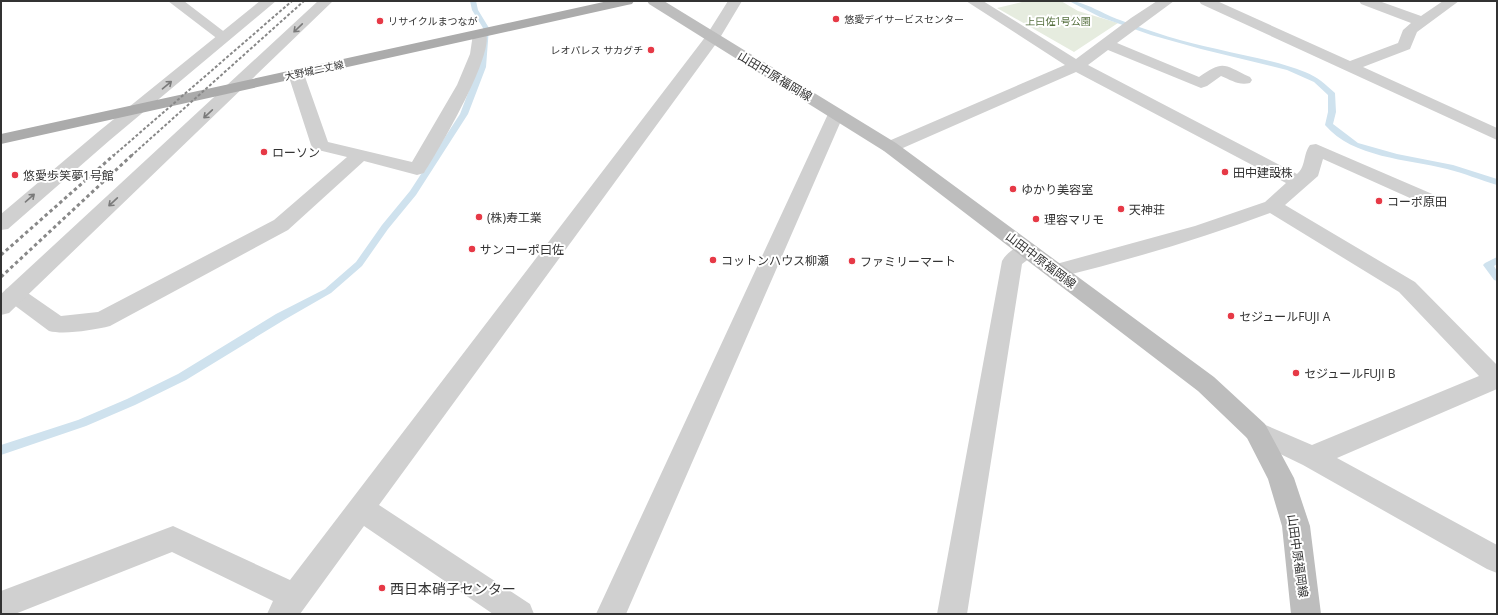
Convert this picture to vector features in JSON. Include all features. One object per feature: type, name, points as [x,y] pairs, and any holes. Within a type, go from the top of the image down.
[{"type":"main road","name":"大野城二丈線","points":[[1,139],[627,1]]},
{"type":"main road","name":"山田中原福岡線","points":[[654,1],[890,147],[1206,384],[1256,431],[1281,478],[1296,526],[1306,614]]},
{"type":"street","points":[[175,1],[224,37]]},
{"type":"street","points":[[1,224],[136,110],[269,1]]},
{"type":"street","points":[[326,1],[8,300],[57,325],[102,320],[281,226],[359,156]]},
{"type":"street","points":[[1,605],[173,538],[288,606],[713,38],[735,1]]},
{"type":"street","points":[[973,1],[1077,66],[1300,184]]},
{"type":"street","points":[[890,147],[1077,66],[1132,24],[1167,1]]},
{"type":"street","points":[[1206,1],[1497,135]]},
{"type":"street","points":[[1366,1],[1423,22]]},
{"type":"street","points":[[1350,67],[1405,46],[1410,30],[1451,1]]},
{"type":"street","points":[[296,74],[320,145],[359,156],[418,169],[464,85],[478,54],[480,34]]},
{"type":"street","points":[[1107,44],[1201,83],[1220,69],[1244,80]]},
{"type":"street","points":[[611,614],[836,114]]},
{"type":"street","points":[[1056,271],[1131,252],[1202,231],[1272,206],[1300,184],[1311,172],[1316,149],[1437,203]]},
{"type":"street","points":[[1272,206],[1407,287],[1497,379],[1312,457]]},
{"type":"street","points":[[952,614],[1012,261],[1027,250]]},
{"type":"street","points":[[1256,431],[1312,457],[1497,560]]},
{"type":"street","points":[[362,509],[519,614]]},
{"type":"green space","name":"上曰佐1号公園","points":[[1026,1],[1061,1],[1078,11],[1118,23],[1074,52],[997,8]]},
{"type":"waterway","points":[[1,450],[82,423],[131,402],[182,377],[280,317],[328,291],[359,264],[385,227],[413,193],[464,114],[482,67],[486,28],[475,10],[473,1]]},
{"type":"waterway","points":[[1072,1],[1102,16],[1153,34],[1203,48],[1276,65],[1304,74],[1319,81],[1332,95],[1332,112],[1329,125],[1355,145],[1396,156],[1450,167],[1497,182]]},
{"type":"waterway","points":[[1497,260],[1488,265],[1497,278]]},
{"type":"railway","points":[[113,156],[292,1]]},
{"type":"railway","points":[[131,156],[304,1]]},
{"type":"railway","points":[[1,255],[114,155]]},
{"type":"railway","points":[[1,277],[132,155]]},
{"type":"place","name":"悠愛デイサービスセンター","points":[[836,19]]},
{"type":"place","name":"リサイクルまつなが","points":[[380,21]]},
{"type":"place","name":"レオパレス サカグチ","points":[[651,50]]},
{"type":"place","name":"ローソン","points":[[264,152]]},
{"type":"place","name":"田中建設株","points":[[1225,172]]},
{"type":"place","name":"悠愛歩笑夢1号館","points":[[15,175]]},
{"type":"place","name":"ゆかり美容室","points":[[1013,189]]},
{"type":"place","name":"コーポ原田","points":[[1379,201]]},
{"type":"place","name":"天神荘","points":[[1121,209]]},
{"type":"place","name":"(株)寿工業","points":[[479,217]]},
{"type":"place","name":"理容マリモ","points":[[1036,219]]},
{"type":"place","name":"サンコーポ曰佐","points":[[472,249]]},
{"type":"place","name":"コットンハウス柳瀬","points":[[713,260]]},
{"type":"place","name":"ファミリーマート","points":[[852,261]]},
{"type":"place","name":"セジュールFUJI A","points":[[1231,316]]},
{"type":"place","name":"セジュールFUJI B","points":[[1296,373]]},
{"type":"place","name":"西日本硝子センター","points":[[382,588]]}]
